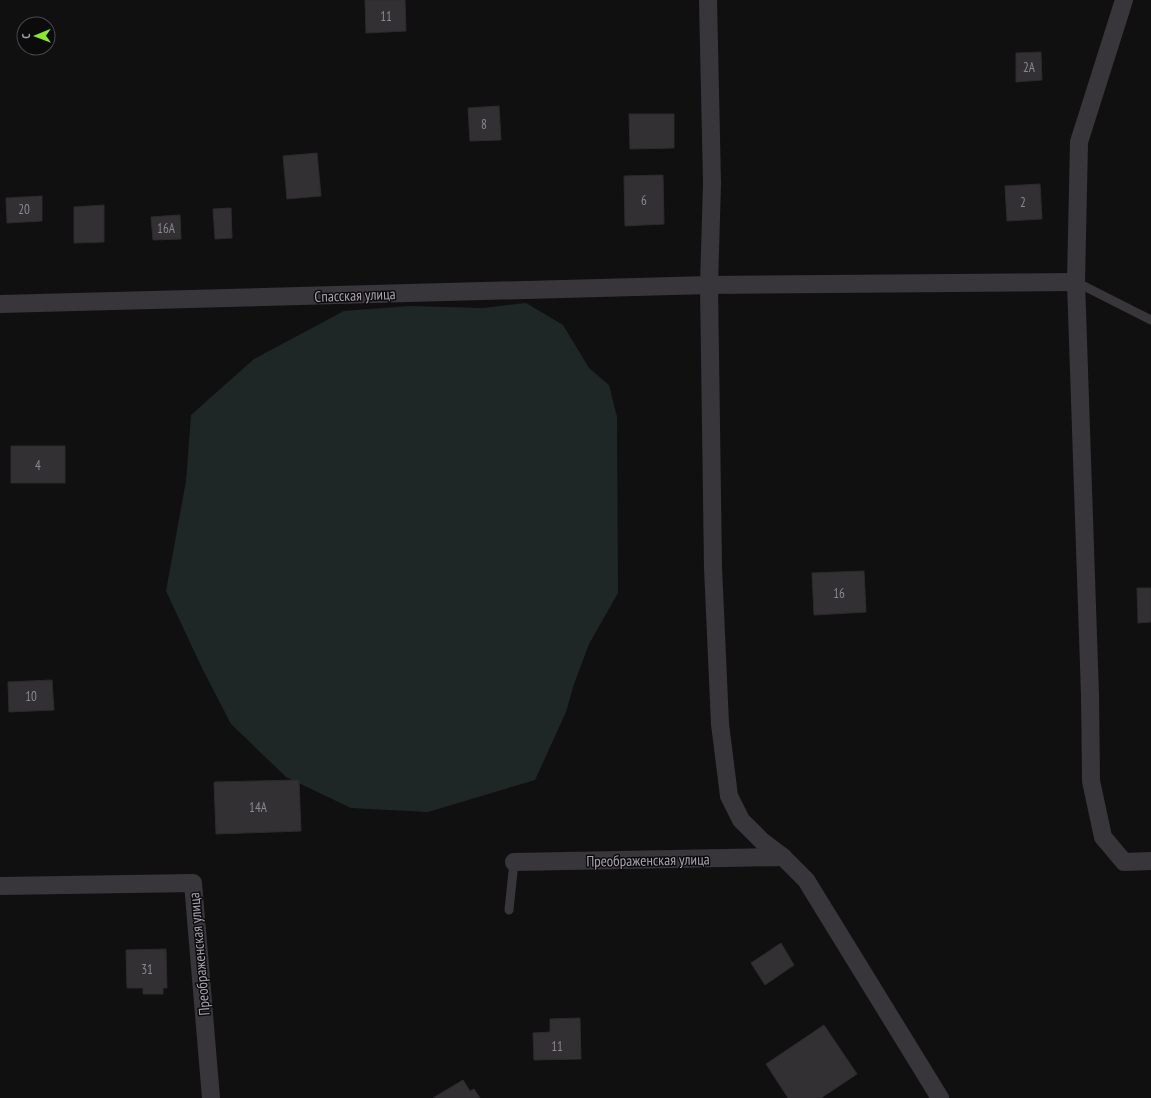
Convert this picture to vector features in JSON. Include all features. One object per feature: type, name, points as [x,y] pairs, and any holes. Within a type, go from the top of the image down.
[{"type":"street","points":[[708,0],[712,183],[709,285],[713,567],[720,724],[730,796],[741,820],[763,842],[783,857],[806,880],[940,1098]]},
{"type":"street","points":[[1124,0],[1078,142],[1076,282],[1090,687],[1091,781],[1103,837],[1124,862],[1151,861]]},
{"type":"street","name":"Спасская улица","points":[[0,304],[709,285],[1076,282]]},
{"type":"street","name":"Преображенская улица","points":[[514,862],[783,857]]},
{"type":"street","name":"Преображенская улица","points":[[0,886],[193,883],[211,1098]]},
{"type":"lane","points":[[1076,282],[1151,320]]},
{"type":"lane","points":[[509,910],[514,862]]},
{"type":"shaded area","points":[[526,303],[563,325],[589,368],[609,385],[617,417],[618,593],[589,644],[574,684],[566,712],[535,780],[428,812],[351,808],[286,777],[231,724],[202,668],[166,591],[186,481],[191,415],[254,359],[344,311],[410,306],[483,308]]},
{"type":"building","points":[[365,0],[405,0],[406,31],[366,33]]},
{"type":"building","points":[[1041,52],[1042,80],[1016,82],[1016,53]]},
{"type":"building","points":[[499,106],[501,140],[470,141],[468,108]]},
{"type":"building","points":[[629,114],[674,114],[674,148],[630,149]]},
{"type":"building","points":[[317,153],[321,196],[287,199],[283,156]]},
{"type":"building","points":[[663,175],[664,224],[625,226],[624,176]]},
{"type":"building","points":[[1040,184],[1042,219],[1007,221],[1005,186]]},
{"type":"building","points":[[42,196],[42,221],[7,223],[6,198]]},
{"type":"building","points":[[104,205],[104,242],[74,243],[74,207]]},
{"type":"building","points":[[231,208],[232,238],[215,239],[213,209]]},
{"type":"building","points":[[180,215],[181,239],[153,240],[151,217]]},
{"type":"building","points":[[11,446],[65,446],[65,483],[11,483]]},
{"type":"building","points":[[864,571],[866,612],[814,615],[812,573]]},
{"type":"building","points":[[1137,588],[1151,588],[1151,622],[1138,623]]},
{"type":"building","points":[[52,680],[54,710],[9,712],[8,682]]},
{"type":"building","points":[[299,780],[301,831],[216,834],[214,782]]},
{"type":"building","points":[[781,943],[794,965],[765,985],[751,963]]},
{"type":"building","points":[[166,949],[167,988],[163,988],[163,994],[143,994],[143,988],[127,988],[126,950]]},
{"type":"building","points":[[580,1018],[581,1059],[534,1060],[533,1033],[550,1032],[550,1019]]},
{"type":"building","points":[[824,1025],[857,1074],[821,1098],[788,1098],[766,1064]]},
{"type":"building","points":[[463,1080],[470,1091],[474,1089],[480,1098],[433,1098]]}]
